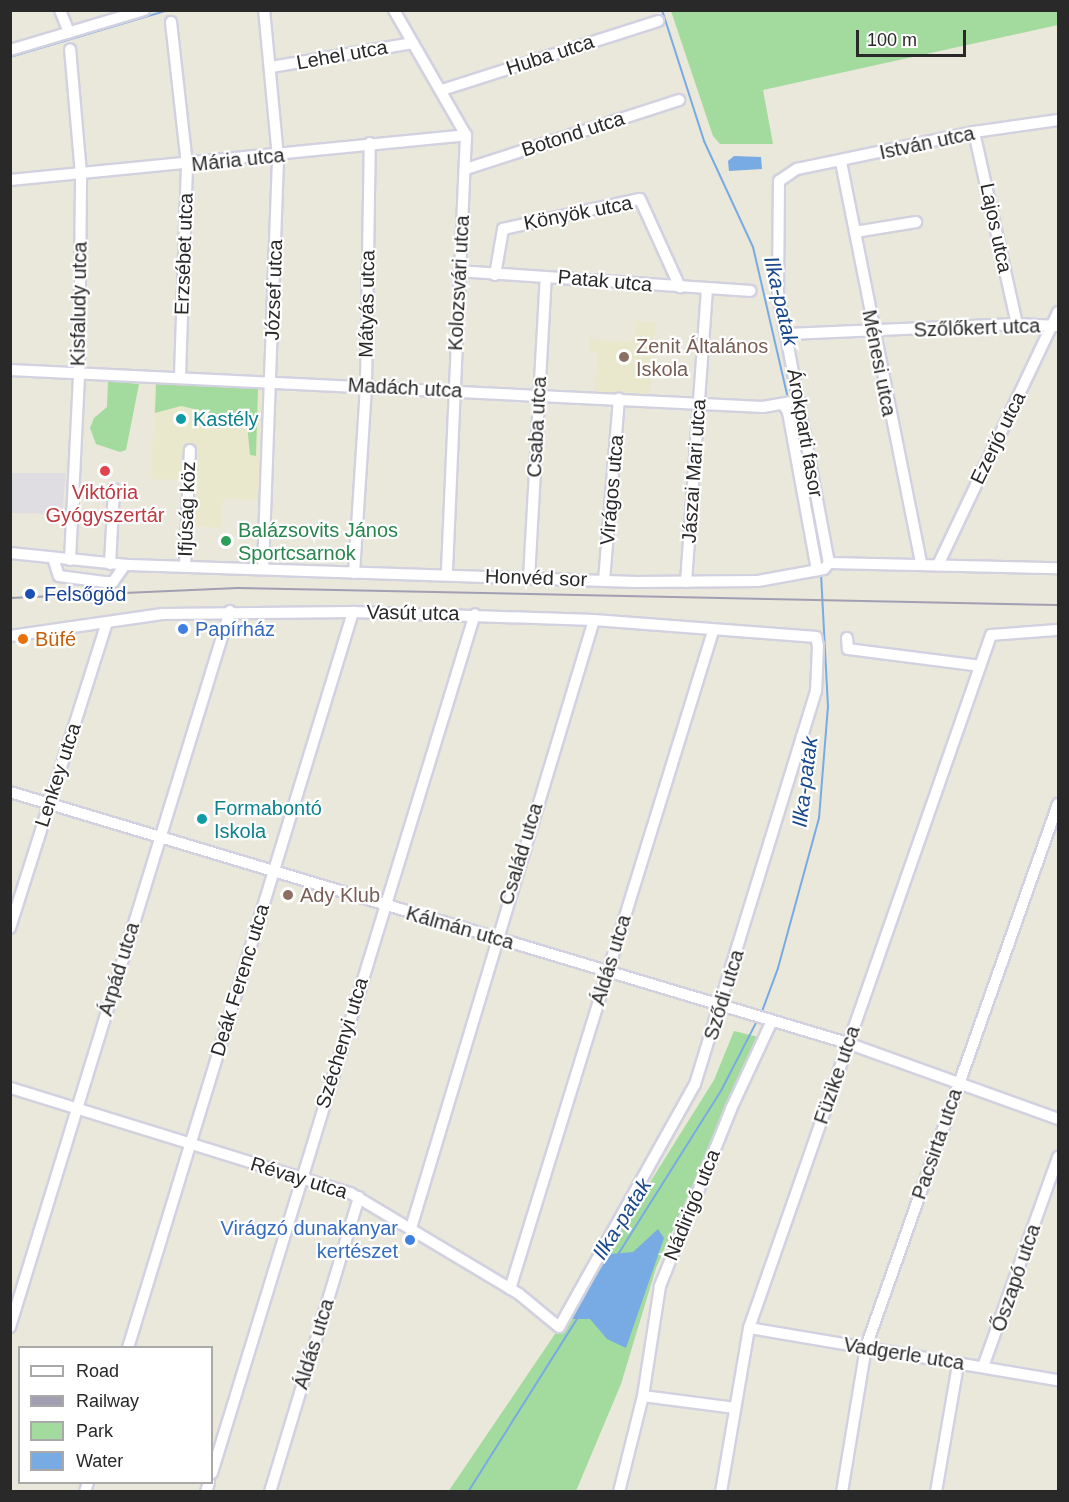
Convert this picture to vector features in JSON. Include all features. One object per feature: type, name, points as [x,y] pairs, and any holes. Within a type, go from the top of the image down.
[{"type":"street","points":[[60,10],[69,32]]},
{"type":"street","points":[[10,50],[144,10]]},
{"type":"street","name":"József utca","points":[[263,569],[278,157],[264,10]]},
{"type":"street","name":"Kolozsvári utca","points":[[394,10],[466,135],[453,390],[447,575]]},
{"type":"street","name":"Huba utca","points":[[442,90],[658,21]]},
{"type":"street","name":"Erzsébet utca","points":[[171,22],[187,165],[180,378]]},
{"type":"street","name":"Lehel utca","points":[[271,67],[413,43]]},
{"type":"street","name":"Kisfaludy utca","points":[[70,49],[81,174],[79,375],[70,560]]},
{"type":"street","name":"Botond utca","points":[[466,169],[679,100]]},
{"type":"street","name":"István utca","points":[[797,169],[841,162],[974,132],[1059,120]]},
{"type":"street","name":"Lajos utca","points":[[974,132],[1017,324]]},
{"type":"street","name":"Mária utca","points":[[10,180],[278,157],[370,143],[466,135]]},
{"type":"street","name":"Mátyás utca","points":[[354,573],[366,386],[370,143]]},
{"type":"street","name":"Ménesi utca","points":[[841,162],[872,332],[921,564]]},
{"type":"street","name":"Árokparti fasor","points":[[797,169],[779,181],[778,292],[788,334],[790,403],[788,412],[822,568]]},
{"type":"street","name":"Könyök utca","points":[[495,275],[503,229],[640,199],[680,287]]},
{"type":"street","points":[[855,232],[916,222]]},
{"type":"street","name":"Patak utca","points":[[459,271],[750,291]]},
{"type":"street","name":"Csaba utca","points":[[529,578],[546,277]]},
{"type":"street","name":"Jászai Mari utca","points":[[686,582],[707,289]]},
{"type":"street","name":"Ezerjó utca","points":[[938,565],[1055,326],[1059,312]]},
{"type":"street","name":"Szőlőkert utca","points":[[788,334],[1017,324],[1055,326]]},
{"type":"street","name":"Madách utca","points":[[10,370],[79,375],[271,381],[539,394],[763,407],[790,403]]},
{"type":"street","name":"Virágos utca","points":[[604,581],[619,399]]},
{"type":"street","name":"Ifjúság köz","points":[[185,567],[190,450]]},
{"type":"street","points":[[110,564],[114,489]]},
{"type":"street","name":"Honvéd sor","points":[[10,553],[125,565],[604,581],[758,581],[822,568],[921,564],[1059,568]]},
{"type":"street","points":[[53,558],[59,576],[105,582],[113,582],[125,565]]},
{"type":"street","name":"Vasút utca","points":[[10,636],[162,614],[230,611],[475,614],[594,620],[713,631],[816,637]]},
{"type":"street","name":"Árpád utca","points":[[10,1327],[230,611]]},
{"type":"street","name":"Deák Ferenc utca","points":[[128,1346],[353,612]]},
{"type":"street","name":"Széchenyi utca","points":[[213,1470],[475,614]]},
{"type":"street","name":"Család utca","points":[[411,1228],[496,938],[594,620]]},
{"type":"street","name":"Lenkey utca","points":[[10,928],[107,623]]},
{"type":"street","name":"Füzike utca","points":[[721,1491],[749,1328],[991,635],[1059,630]]},
{"type":"street","name":"Áldás utca","points":[[510,1289],[713,631]]},
{"type":"street","name":"Sződi utca","points":[[559,1327],[695,1084],[721,1006],[816,691],[816,637]]},
{"type":"street","points":[[847,638],[848,649],[980,666]]},
{"type":"street","name":"Kálmán utca","points":[[10,792],[607,973],[848,1043],[1059,1119]]},
{"type":"street","name":"Pacsirta utca","points":[[842,1491],[866,1347],[958,1081],[1059,804]]},
{"type":"street","name":"Nádirigó utca","points":[[619,1491],[643,1396],[660,1287],[768,1021]]},
{"type":"street","name":"Révay utca","points":[[10,1088],[359,1197],[543,1310],[559,1327]]},
{"type":"street","name":"Őszapó utca","points":[[984,1364],[1059,1156]]},
{"type":"street","name":"Áldás utca","points":[[270,1491],[359,1197]]},
{"type":"street","name":"Vadgerle utca","points":[[749,1328],[958,1365],[984,1364],[1059,1380]]},
{"type":"street","points":[[936,1491],[958,1365]]},
{"type":"street","points":[[643,1396],[735,1408]]},
{"type":"shaded area","name":"Zenit Általános Iskola","points":[[636,321],[656,322],[649,394],[595,391],[598,352],[589,351],[590,339],[634,342]]},
{"type":"shaded area","points":[[155,381],[262,386],[258,500],[223,499],[221,528],[195,526],[198,451],[184,450],[183,480],[151,479]]},
{"type":"shaded area","points":[[11,473],[66,473],[62,514],[11,513]]},
{"type":"green space","points":[[1058,10],[1058,25],[763,90],[773,144],[720,144],[713,136],[671,11]]},
{"type":"green space","points":[[108,381],[139,384],[126,450],[120,452],[96,444],[90,428],[94,418],[107,407]]},
{"type":"green space","points":[[156,384],[258,388],[256,456],[250,455],[247,424],[243,420],[181,406],[155,413]]},
{"type":"green space","points":[[734,1031],[758,1037],[656,1268],[621,1384],[576,1491],[448,1492],[557,1331],[714,1080]]},
{"type":"water","points":[[734,156],[761,157],[762,169],[729,171],[728,161]]},
{"type":"water","points":[[658,1229],[664,1238],[626,1348],[607,1339],[590,1319],[569,1319],[610,1254],[633,1252]]},
{"type":"waterway","name":"Ilka-patak","points":[[10,57],[169,10]]},
{"type":"waterway","name":"Ilka-patak","points":[[662,10],[704,141],[753,247],[788,399]]},
{"type":"waterway","name":"Ilka-patak","points":[[761,1014],[778,968],[819,818],[828,707],[821,573]]},
{"type":"waterway","name":"Ilka-patak","points":[[617,1256],[722,1089],[757,1021]]},
{"type":"waterway","name":"Ilka-patak","points":[[468,1492],[577,1319]]},
{"type":"railway","points":[[10,598],[238,588],[1058,605]]},
{"type":"place","name":"Zenit Általános Iskola","points":[[624,357]]},
{"type":"place","name":"Kastély","points":[[181,419]]},
{"type":"place","name":"Viktória Gyógyszertár","points":[[105,471]]},
{"type":"place","name":"Balázsovits János Sportcsarnok","points":[[226,541]]},
{"type":"place","name":"Felsőgöd","points":[[30,594]]},
{"type":"place","name":"Papírház","points":[[183,629]]},
{"type":"place","name":"Büfé","points":[[23,639]]},
{"type":"place","name":"Formabontó Iskola","points":[[202,819]]},
{"type":"place","name":"Ady Klub","points":[[288,895]]},
{"type":"place","name":"Virágzó dunakanyar kertészet","points":[[410,1240]]}]
